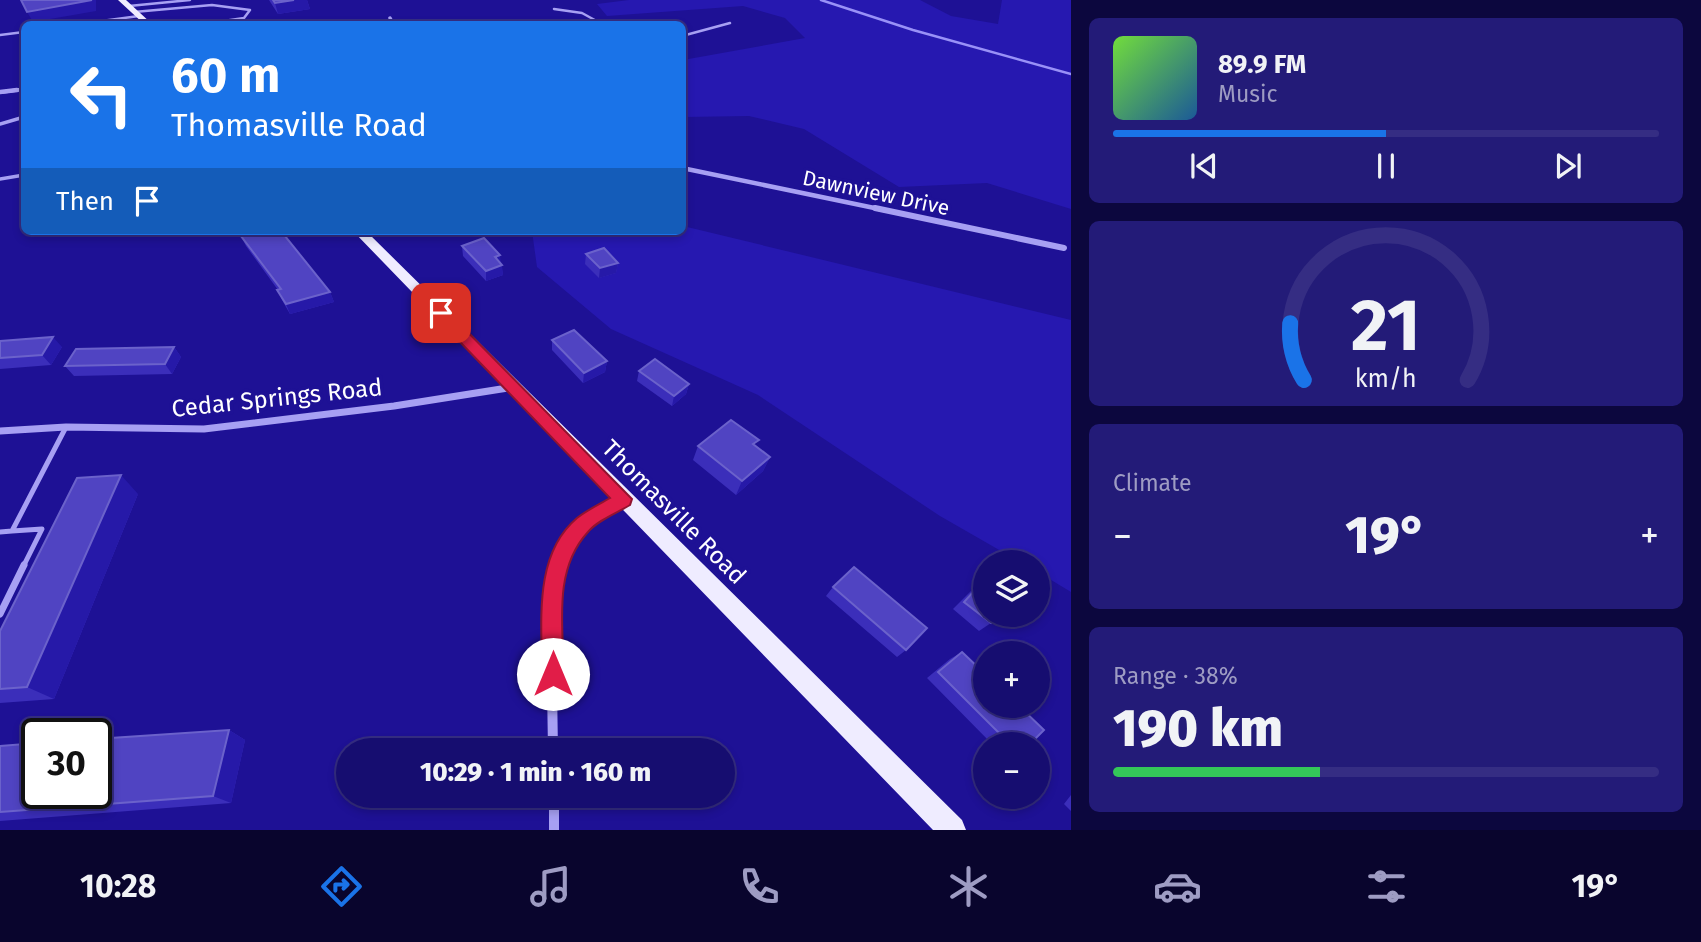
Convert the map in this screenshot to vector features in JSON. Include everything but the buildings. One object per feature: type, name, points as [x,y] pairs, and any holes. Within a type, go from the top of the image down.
[{"type":"main road","points":[[131,8],[145,21]]},
{"type":"main road","name":"Thomasville Road","points":[[363,235],[952,830]]},
{"type":"street","points":[[0,92],[21,89]]},
{"type":"street","name":"Dawnview Drive","points":[[686,169],[1064,248]]},
{"type":"street","name":"Cedar Springs Road","points":[[0,430],[66,427],[204,429],[394,406],[514,387]]},
{"type":"street","points":[[554,738],[552,596],[559,556],[583,524],[623,499]]},
{"type":"street","points":[[554,808],[554,830]]},
{"type":"lane","points":[[89,21],[131,8],[190,0]]},
{"type":"lane","points":[[131,8],[234,4],[250,10],[244,18]]},
{"type":"lane","points":[[555,9],[582,13],[597,21]]},
{"type":"lane","points":[[224,21],[244,18],[248,21]]},
{"type":"lane","points":[[686,35],[730,23]]},
{"type":"lane","points":[[0,35],[21,32]]},
{"type":"lane","points":[[0,124],[21,118]]},
{"type":"lane","points":[[0,180],[21,176]]},
{"type":"lane","points":[[12,531],[66,427]]},
{"type":"lane","points":[[0,532],[42,529],[0,614]]},
{"type":"shaded area","points":[[629,0],[920,0],[951,16],[998,24],[1002,0],[1071,0],[1071,209],[987,183],[899,187],[804,129],[749,116],[686,117],[686,59],[805,38],[785,18],[743,6],[607,16],[597,4]]},
{"type":"shaded area","points":[[686,227],[1071,320],[1071,592],[1050,579],[1050,550],[999,550],[940,516],[758,395],[611,329],[537,267],[533,235],[686,235]]},
{"type":"waterway","points":[[821,0],[913,30],[1071,74]]},
{"type":"route","points":[[441,313],[623,499],[583,524],[559,556],[552,596],[553,674]]}]
